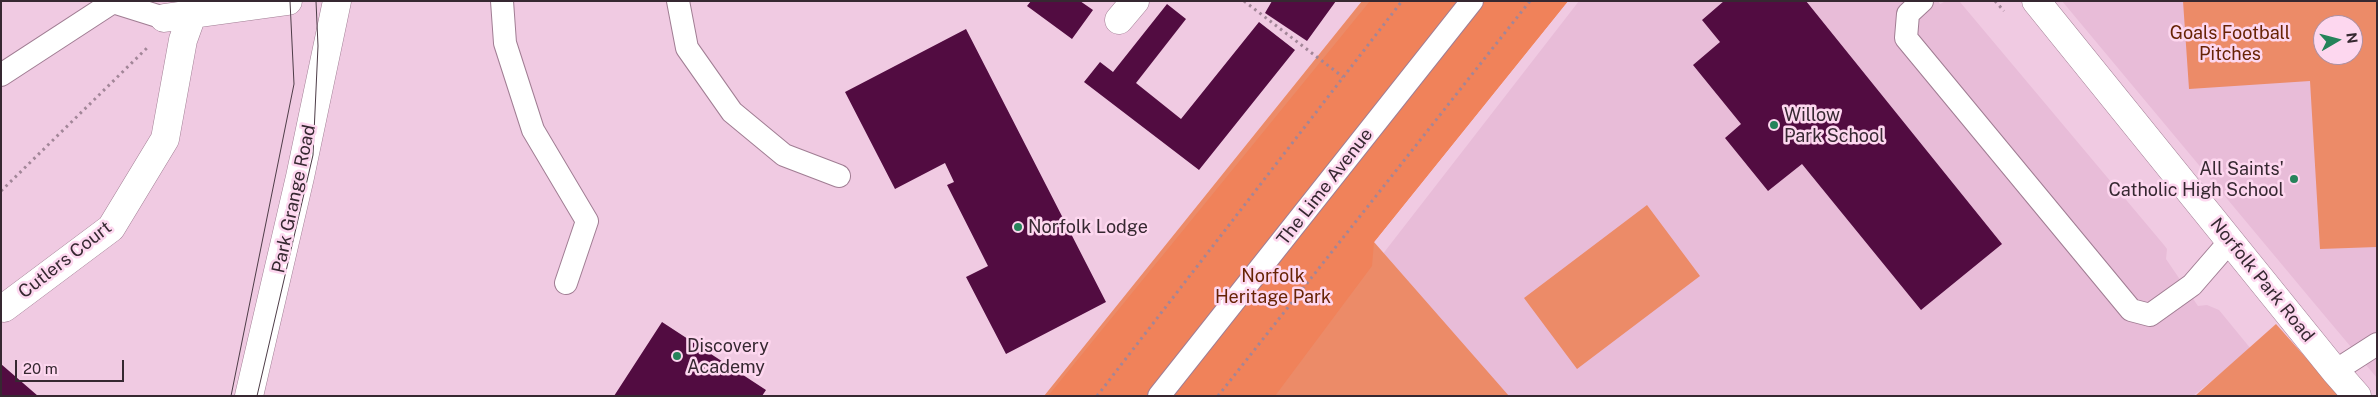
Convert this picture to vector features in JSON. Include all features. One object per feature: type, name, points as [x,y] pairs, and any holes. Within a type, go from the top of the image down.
[{"type":"street","points":[[164,18],[288,1]]},
{"type":"street","name":"Park Grange Road","points":[[249,396],[300,177],[337,1]]},
{"type":"street","name":"Norfolk Park Road","points":[[2036,1],[2357,396]]},
{"type":"street","name":"Cutlers Court","points":[[4,308],[112,228],[165,139],[182,40],[192,15]]},
{"type":"lane","points":[[502,1],[505,44],[533,130],[587,222],[566,283]]},
{"type":"lane","points":[[678,1],[687,48],[732,112],[784,155],[839,176]]},
{"type":"lane","name":"The Lime Avenue","points":[[1160,396],[1472,1]]},
{"type":"lane","points":[[1922,1],[1908,14],[1906,38],[2131,310],[2150,316],[2192,285],[2231,240]]},
{"type":"lane","points":[[1,75],[113,2],[164,18]]},
{"type":"lane","points":[[2335,371],[2377,344]]},
{"type":"path","points":[[1244,1],[1343,77]]},
{"type":"path","points":[[1096,396],[1402,1]]},
{"type":"path","points":[[1218,396],[1530,1]]},
{"type":"path","points":[[1,191],[146,47],[182,40]]},
{"type":"shaded area","name":"Willow Park School","points":[[1579,1],[1938,1],[1940,4],[1946,1],[1960,2],[2164,245],[2167,249],[2166,259],[2198,306],[2207,305],[2219,310],[2251,349],[2193,396],[1502,396],[1382,255]]},
{"type":"shaded area","name":"All Saints' Catholic High School","points":[[2062,1],[2377,1],[2377,378]]},
{"type":"green space","name":"Norfolk Heritage Park","points":[[1362,1],[1568,1],[1374,242],[1509,396],[1044,396]]},
{"type":"green space","name":"Norfolk Heritage Park","points":[[1370,1],[1568,1],[1374,242],[1372,266],[1275,396],[1048,396]]},
{"type":"green space","name":"Goals Football Pitches","points":[[2183,1],[2377,1],[2377,247],[2320,249],[2310,81],[2189,89]]},
{"type":"green space","points":[[1647,205],[1700,276],[1577,369],[1524,298]]},
{"type":"green space","points":[[2276,324],[2340,396],[2195,396]]},
{"type":"building","points":[[1031,1],[1080,1],[1093,10],[1072,39],[1027,6]]},
{"type":"building","points":[[1272,1],[1336,1],[1307,41],[1265,13]]},
{"type":"building","points":[[1724,1],[1806,1],[2002,244],[1921,310],[1802,164],[1768,191],[1725,138],[1741,124],[1693,65],[1720,42],[1702,20]]},
{"type":"building","points":[[1167,4],[1186,19],[1136,83],[1181,119],[1259,22],[1295,50],[1199,170],[1084,82],[1100,62],[1113,72]]},
{"type":"building","name":"Norfolk Lodge","points":[[966,29],[1106,302],[1006,354],[966,277],[988,266],[947,185],[954,182],[945,163],[895,189],[845,92]]},
{"type":"building","name":"Discovery Academy","points":[[662,322],[766,390],[762,396],[614,396]]},
{"type":"building","points":[[1,364],[38,396],[1,396]]},
{"type":"tram line","points":[[231,396],[294,84],[290,1]]},
{"type":"tram line","points":[[257,396],[313,155],[318,46],[316,1]]},
{"type":"place","name":"Willow Park School","points":[[1774,125]]},
{"type":"place","name":"All Saints' Catholic High School","points":[[2294,179]]},
{"type":"place","name":"Norfolk Lodge","points":[[1018,227]]},
{"type":"place","name":"Discovery Academy","points":[[677,356]]}]
